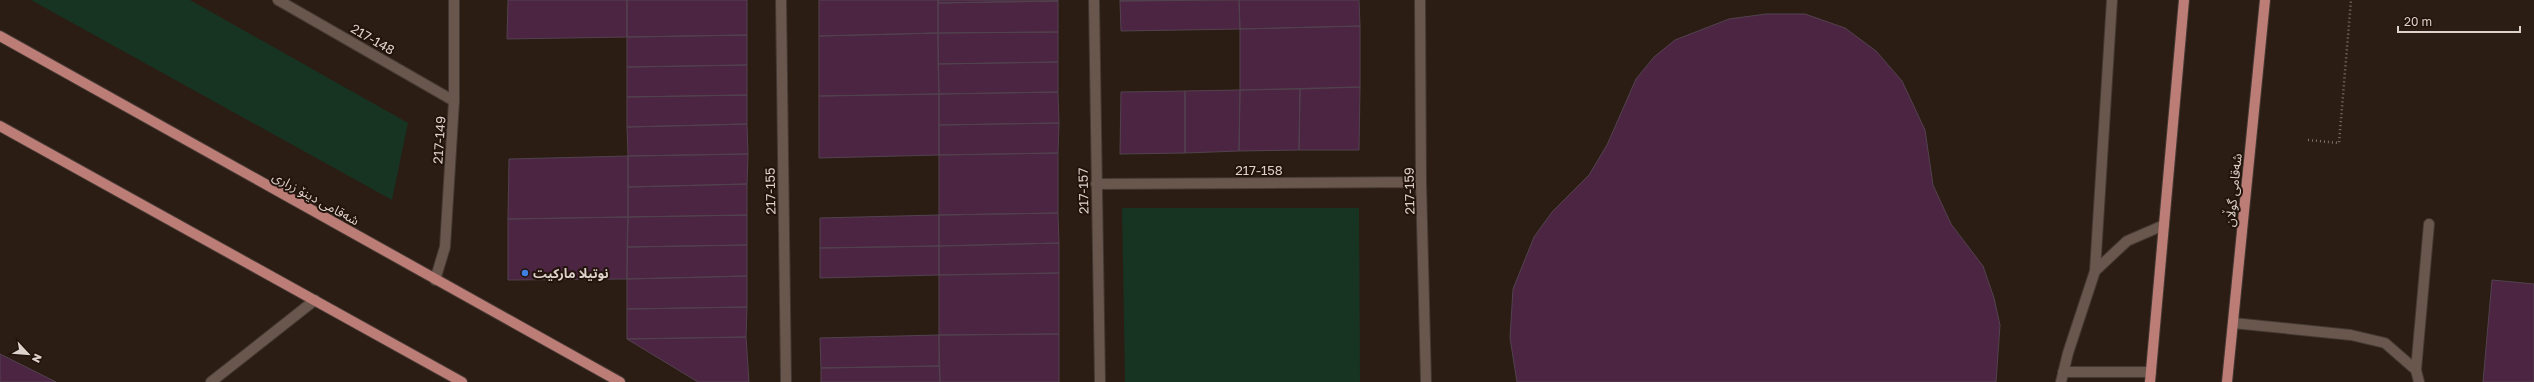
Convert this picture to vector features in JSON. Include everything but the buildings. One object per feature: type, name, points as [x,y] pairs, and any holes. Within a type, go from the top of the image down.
[{"type":"main road","points":[[2150,377],[2184,0]]},
{"type":"main road","name":"شەقامی گوڵان","points":[[2227,382],[2265,0]]},
{"type":"main road","name":"شەقامی دینۆ زراری","points":[[0,36],[620,382]]},
{"type":"main road","points":[[0,126],[462,382]]},
{"type":"street","name":"217-148","points":[[278,0],[454,101]]},
{"type":"street","name":"217-149","points":[[436,280],[445,247],[454,101],[454,0]]},
{"type":"street","name":"217-155","points":[[781,0],[786,382]]},
{"type":"street","name":"217-157","points":[[1094,0],[1100,382]]},
{"type":"street","name":"217-159","points":[[1420,0],[1421,182],[1426,382]]},
{"type":"street","points":[[2112,0],[2095,271],[2062,377],[2150,377]]},
{"type":"street","name":"217-158","points":[[1096,184],[1421,182]]},
{"type":"street","points":[[2419,382],[2416,370],[2429,224]]},
{"type":"street","points":[[2095,271],[2127,241],[2164,225]]},
{"type":"street","points":[[211,382],[315,300]]},
{"type":"street","points":[[2233,323],[2351,335],[2386,343],[2416,370]]},
{"type":"path","points":[[2308,140],[2339,143],[2351,0]]},
{"type":"green space","points":[[31,0],[190,0],[408,123],[392,200]]},
{"type":"green space","points":[[1122,208],[1359,208],[1360,382],[1125,382]]},
{"type":"place","name":"نوتیلا مارکیت","points":[[525,273]]}]
